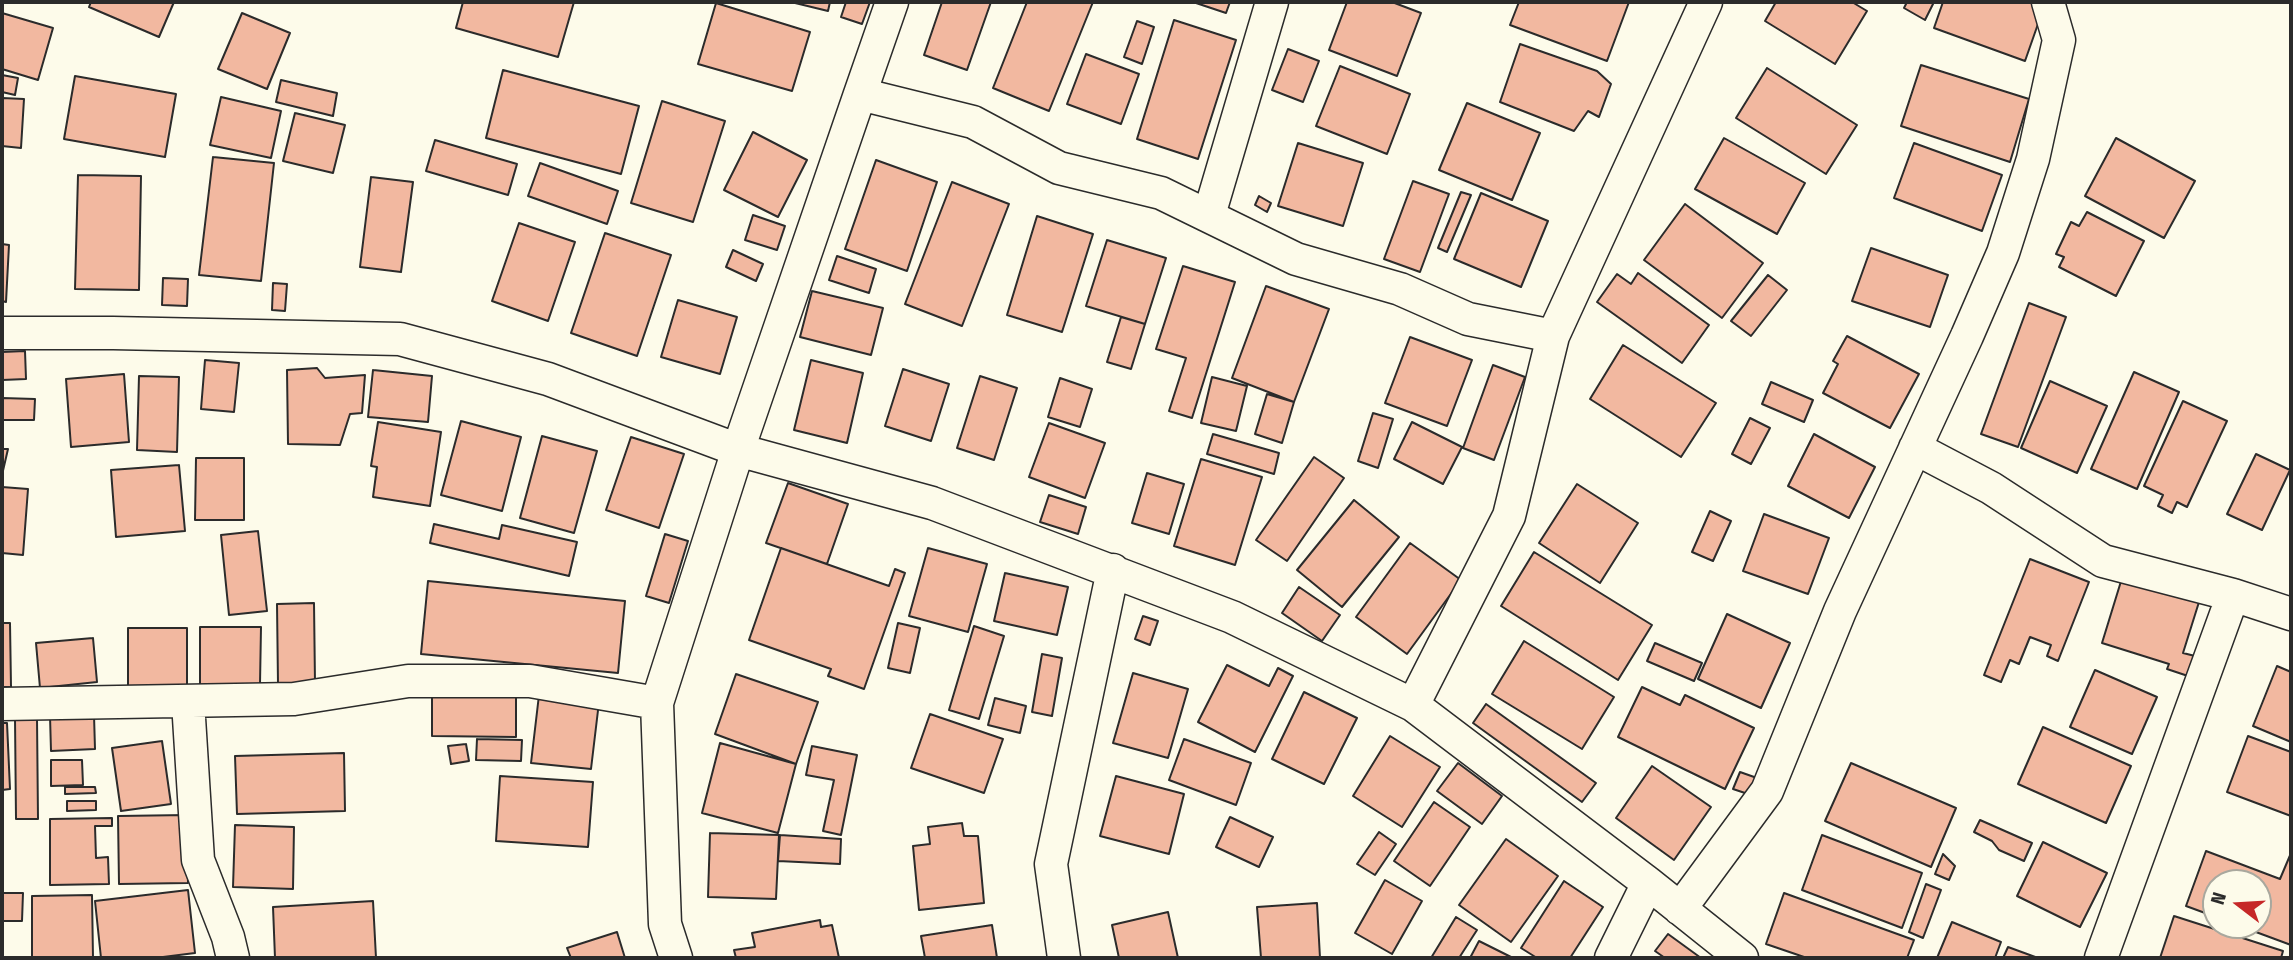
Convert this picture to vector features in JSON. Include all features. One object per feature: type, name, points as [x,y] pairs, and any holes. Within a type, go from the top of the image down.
[{"type":"street","points":[[676,958],[665,924],[657,703],[738,450],[892,2]]},
{"type":"street","points":[[1209,215],[1272,2]]},
{"type":"street","points":[[1413,705],[1509,516],[1553,336],[1706,2]]},
{"type":"street","points":[[1680,909],[1767,791],[1840,611],[2003,253],[2033,159],[2059,40],[2048,2]]},
{"type":"street","points":[[860,94],[973,122],[1059,168],[1161,193],[1296,260],[1401,289],[1468,319],[1553,336]]},
{"type":"street","points":[[2,333],[400,339],[548,379],[738,450],[932,503],[1232,617],[1413,705],[1648,883],[1742,958]]},
{"type":"street","points":[[1915,448],[1991,488],[2103,561],[2291,614]]},
{"type":"street","points":[[1064,958],[1051,864],[1113,570]]},
{"type":"street","points":[[2101,958],[2233,596]]},
{"type":"street","points":[[2,704],[294,699],[408,681],[530,681],[657,703]]},
{"type":"street","points":[[188,702],[198,860],[228,937],[233,958]]},
{"type":"street","points":[[1611,958],[1648,883]]},
{"type":"building","points":[[91,2],[174,2],[159,37],[89,7]]},
{"type":"building","points":[[463,2],[574,2],[558,57],[456,28]]},
{"type":"building","points":[[791,2],[830,2],[828,11]]},
{"type":"building","points":[[846,2],[870,2],[862,24],[841,17]]},
{"type":"building","points":[[942,2],[991,2],[967,70],[924,55]]},
{"type":"building","points":[[1027,2],[1093,2],[1049,111],[993,88]]},
{"type":"building","points":[[1193,2],[1230,2],[1226,13]]},
{"type":"building","points":[[1347,2],[1392,2],[1421,13],[1397,76],[1329,50]]},
{"type":"building","points":[[1519,2],[1629,2],[1607,61],[1510,25]]},
{"type":"building","points":[[1776,2],[1852,2],[1867,11],[1835,64],[1765,21]]},
{"type":"building","points":[[1907,2],[1934,2],[1925,20],[1904,8]]},
{"type":"building","points":[[1943,2],[2045,4],[2025,61],[1934,28]]},
{"type":"building","points":[[716,3],[810,32],[792,91],[698,64]]},
{"type":"building","points":[[2,13],[53,28],[38,80],[2,69]]},
{"type":"building","points":[[242,13],[290,33],[267,89],[218,69]]},
{"type":"building","points":[[1174,20],[1236,40],[1198,159],[1137,139]]},
{"type":"building","points":[[1137,21],[1154,27],[1142,64],[1124,57]]},
{"type":"building","points":[[1520,44],[1597,71],[1611,84],[1599,117],[1588,111],[1574,131],[1500,102]]},
{"type":"building","points":[[1288,49],[1319,61],[1303,102],[1272,90]]},
{"type":"building","points":[[1086,54],[1139,74],[1121,124],[1067,104]]},
{"type":"building","points":[[1921,65],[2029,99],[2010,162],[1901,126]]},
{"type":"building","points":[[1340,66],[1410,94],[1387,154],[1316,126]]},
{"type":"building","points":[[1767,68],[1857,125],[1826,174],[1736,118]]},
{"type":"building","points":[[503,70],[639,106],[621,174],[486,138]]},
{"type":"building","points":[[2,75],[18,78],[15,95],[2,92]]},
{"type":"building","points":[[75,76],[176,94],[165,157],[64,139]]},
{"type":"building","points":[[281,80],[337,93],[333,116],[276,102]]},
{"type":"building","points":[[221,97],[281,111],[271,158],[210,145]]},
{"type":"building","points":[[2,98],[24,99],[21,148],[2,146]]},
{"type":"building","points":[[662,101],[725,121],[693,222],[631,203]]},
{"type":"building","points":[[1467,103],[1540,133],[1512,200],[1439,170]]},
{"type":"building","points":[[295,113],[345,125],[333,173],[283,161]]},
{"type":"building","points":[[753,132],[807,160],[778,217],[724,190]]},
{"type":"building","points":[[1724,138],[1805,183],[1777,234],[1695,189]]},
{"type":"building","points":[[2116,138],[2195,181],[2164,238],[2085,196]]},
{"type":"building","points":[[435,140],[517,164],[508,195],[426,171]]},
{"type":"building","points":[[1298,143],[1363,163],[1343,226],[1278,206]]},
{"type":"building","points":[[1914,143],[2002,175],[1982,231],[1894,198]]},
{"type":"building","points":[[213,157],[274,163],[261,281],[199,275]]},
{"type":"building","points":[[876,160],[937,182],[907,271],[845,249]]},
{"type":"building","points":[[540,163],[618,191],[607,224],[528,196]]},
{"type":"building","points":[[78,175],[141,176],[139,290],[75,289]]},
{"type":"building","points":[[371,177],[413,182],[401,272],[360,267]]},
{"type":"building","points":[[1413,181],[1449,194],[1420,272],[1384,259]]},
{"type":"building","points":[[952,182],[1009,204],[962,326],[905,304]]},
{"type":"building","points":[[1461,192],[1471,195],[1447,252],[1438,248]]},
{"type":"building","points":[[1481,193],[1548,221],[1521,287],[1454,259]]},
{"type":"building","points":[[1259,196],[1271,203],[1267,212],[1255,205]]},
{"type":"building","points":[[1685,204],[1763,263],[1722,318],[1644,260]]},
{"type":"building","points":[[2087,212],[2144,241],[2116,296],[2059,267],[2064,257],[2056,254],[2071,222],[2079,226]]},
{"type":"building","points":[[753,215],[785,226],[777,250],[745,240]]},
{"type":"building","points":[[1037,216],[1093,234],[1062,332],[1007,315]]},
{"type":"building","points":[[519,223],[575,242],[548,321],[492,301]]},
{"type":"building","points":[[605,233],[671,255],[637,356],[571,333]]},
{"type":"building","points":[[1107,240],[1166,258],[1145,324],[1086,306]]},
{"type":"building","points":[[2,244],[9,245],[6,302],[2,301]]},
{"type":"building","points":[[1871,248],[1948,275],[1930,327],[1852,301]]},
{"type":"building","points":[[733,250],[763,264],[756,281],[726,267]]},
{"type":"building","points":[[837,256],[876,269],[869,293],[829,280]]},
{"type":"building","points":[[1183,266],[1235,282],[1192,418],[1169,411],[1186,358],[1156,349]]},
{"type":"building","points":[[1638,273],[1709,325],[1682,363],[1597,302],[1617,274],[1631,284]]},
{"type":"building","points":[[1768,275],[1787,290],[1751,336],[1731,321]]},
{"type":"building","points":[[163,278],[188,279],[187,306],[162,305]]},
{"type":"building","points":[[273,283],[287,284],[285,311],[272,310]]},
{"type":"building","points":[[1266,286],[1329,309],[1294,402],[1232,378]]},
{"type":"building","points":[[812,291],[883,308],[871,355],[800,337]]},
{"type":"building","points":[[678,300],[737,317],[720,374],[661,357]]},
{"type":"building","points":[[2029,303],[2066,317],[2018,447],[1981,434]]},
{"type":"building","points":[[1121,317],[1145,324],[1131,369],[1107,362]]},
{"type":"building","points":[[1847,336],[1919,374],[1890,428],[1823,393],[1838,364],[1833,361]]},
{"type":"building","points":[[1410,337],[1472,360],[1447,426],[1385,403]]},
{"type":"building","points":[[1623,345],[1716,403],[1681,457],[1590,399]]},
{"type":"building","points":[[25,351],[26,379],[2,380],[2,352]]},
{"type":"building","points":[[205,360],[239,363],[234,412],[201,409]]},
{"type":"building","points":[[811,360],[863,373],[847,443],[794,430]]},
{"type":"building","points":[[1493,365],[1525,377],[1494,460],[1463,448]]},
{"type":"building","points":[[317,368],[325,378],[365,375],[362,413],[350,414],[340,445],[288,444],[287,370]]},
{"type":"building","points":[[903,369],[949,384],[931,441],[885,426]]},
{"type":"building","points":[[373,370],[432,376],[428,422],[368,417]]},
{"type":"building","points":[[2134,372],[2179,392],[2137,489],[2091,469]]},
{"type":"building","points":[[124,374],[129,442],[71,447],[66,379]]},
{"type":"building","points":[[139,376],[179,377],[177,452],[137,450]]},
{"type":"building","points":[[980,376],[1017,388],[994,460],[957,448]]},
{"type":"building","points":[[1212,377],[1247,386],[1236,431],[1201,423]]},
{"type":"building","points":[[1060,378],[1092,389],[1080,427],[1048,417]]},
{"type":"building","points":[[2050,381],[2107,406],[2077,473],[2021,448]]},
{"type":"building","points":[[1771,382],[1813,400],[1804,422],[1762,404]]},
{"type":"building","points":[[1267,394],[1294,402],[1282,443],[1255,434]]},
{"type":"building","points":[[2,398],[35,399],[34,420],[2,420]]},
{"type":"building","points":[[2183,401],[2227,421],[2187,507],[2177,502],[2172,513],[2158,506],[2163,495],[2144,486]]},
{"type":"building","points":[[1373,413],[1393,419],[1378,468],[1358,461]]},
{"type":"building","points":[[1750,418],[1770,428],[1751,464],[1732,454]]},
{"type":"building","points":[[461,421],[521,437],[502,511],[441,495]]},
{"type":"building","points":[[378,422],[441,432],[430,506],[373,497],[377,467],[371,466]]},
{"type":"building","points":[[1412,422],[1462,447],[1443,484],[1394,459]]},
{"type":"building","points":[[1049,423],[1105,443],[1085,498],[1029,477]]},
{"type":"building","points":[[1213,434],[1279,453],[1274,474],[1207,454]]},
{"type":"building","points":[[1814,434],[1875,467],[1849,518],[1788,486]]},
{"type":"building","points":[[542,436],[597,451],[574,533],[520,518]]},
{"type":"building","points":[[631,437],[684,454],[659,528],[606,510]]},
{"type":"building","points":[[2,449],[8,449],[2,475]]},
{"type":"building","points":[[2256,454],[2290,470],[2262,530],[2227,514]]},
{"type":"building","points":[[1314,457],[1344,478],[1287,561],[1256,540]]},
{"type":"building","points":[[196,458],[244,458],[244,520],[195,520]]},
{"type":"building","points":[[1201,459],[1262,477],[1235,565],[1174,546]]},
{"type":"building","points":[[179,465],[185,531],[116,537],[111,470]]},
{"type":"building","points":[[1147,473],[1184,484],[1169,534],[1132,523]]},
{"type":"building","points":[[788,483],[848,504],[827,564],[766,543]]},
{"type":"building","points":[[1577,484],[1638,523],[1600,583],[1539,543]]},
{"type":"building","points":[[2,487],[28,489],[23,555],[2,553]]},
{"type":"building","points":[[1049,495],[1086,507],[1078,534],[1040,522]]},
{"type":"building","points":[[1354,500],[1399,537],[1342,607],[1297,570]]},
{"type":"building","points":[[1710,511],[1731,521],[1713,561],[1692,552]]},
{"type":"building","points":[[1764,514],[1829,538],[1808,594],[1743,571]]},
{"type":"building","points":[[434,524],[499,539],[502,525],[577,542],[569,576],[430,543]]},
{"type":"building","points":[[258,531],[267,611],[229,615],[221,535]]},
{"type":"building","points":[[665,534],[688,541],[669,603],[646,596]]},
{"type":"building","points":[[1410,543],[1461,580],[1407,654],[1356,617]]},
{"type":"building","points":[[781,548],[889,586],[895,569],[905,573],[864,689],[828,676],[831,669],[749,640]]},
{"type":"building","points":[[928,548],[987,564],[968,632],[909,616]]},
{"type":"building","points":[[1534,552],[1652,625],[1618,680],[1501,606]]},
{"type":"building","points":[[2030,559],[2089,582],[2058,661],[2047,656],[2051,645],[2030,637],[2019,664],[2010,660],[2001,682],[1984,675]]},
{"type":"building","points":[[1005,573],[1068,587],[1057,635],[994,621]]},
{"type":"building","points":[[2122,578],[2199,602],[2183,653],[2195,656],[2188,676],[2167,669],[2169,664],[2102,643]]},
{"type":"building","points":[[428,581],[625,601],[618,673],[421,654]]},
{"type":"building","points":[[1299,587],[1340,615],[1322,641],[1282,613]]},
{"type":"building","points":[[314,603],[315,683],[278,684],[277,604]]},
{"type":"building","points":[[1727,614],[1790,643],[1761,708],[1698,679]]},
{"type":"building","points":[[1143,616],[1158,621],[1150,645],[1135,639]]},
{"type":"building","points":[[2,623],[10,623],[11,687],[2,687]]},
{"type":"building","points":[[898,623],[920,628],[910,673],[888,668]]},
{"type":"building","points":[[974,626],[1004,636],[979,719],[949,710]]},
{"type":"building","points":[[200,627],[261,627],[260,684],[200,685]]},
{"type":"building","points":[[128,628],[187,628],[187,691],[128,691]]},
{"type":"building","points":[[93,638],[97,682],[40,688],[36,643]]},
{"type":"building","points":[[1524,641],[1614,697],[1582,749],[1492,694]]},
{"type":"building","points":[[1655,643],[1702,663],[1694,681],[1647,661]]},
{"type":"building","points":[[1042,654],[1062,658],[1052,716],[1032,712]]},
{"type":"building","points":[[1227,665],[1269,686],[1278,668],[1293,676],[1255,752],[1198,722]]},
{"type":"building","points":[[2277,666],[2291,672],[2291,742],[2253,726]]},
{"type":"building","points":[[2095,670],[2157,697],[2132,754],[2070,727]]},
{"type":"building","points":[[1133,673],[1188,689],[1168,758],[1113,743]]},
{"type":"building","points":[[736,674],[818,702],[796,764],[715,734]]},
{"type":"building","points":[[1642,687],[1680,705],[1685,695],[1754,728],[1725,789],[1618,737]]},
{"type":"building","points":[[432,688],[516,689],[516,737],[432,736]]},
{"type":"building","points":[[1304,692],[1357,718],[1324,784],[1272,759]]},
{"type":"building","points":[[539,695],[599,702],[591,769],[531,763]]},
{"type":"building","points":[[995,698],[1026,706],[1020,733],[988,725]]},
{"type":"building","points":[[1486,704],[1596,783],[1582,802],[1473,723]]},
{"type":"building","points":[[930,714],[1003,739],[984,793],[911,768]]},
{"type":"building","points":[[94,715],[95,749],[51,751],[50,716]]},
{"type":"building","points":[[15,718],[37,718],[38,819],[16,819]]},
{"type":"building","points":[[2,723],[7,723],[10,789],[2,790]]},
{"type":"building","points":[[2043,727],[2131,766],[2106,823],[2018,784]]},
{"type":"building","points":[[1390,736],[1440,767],[1402,827],[1353,796]]},
{"type":"building","points":[[2248,736],[2291,752],[2291,816],[2227,792]]},
{"type":"building","points":[[477,739],[522,740],[521,761],[476,760]]},
{"type":"building","points":[[1184,739],[1251,763],[1236,805],[1169,780]]},
{"type":"building","points":[[162,741],[171,804],[121,811],[112,748]]},
{"type":"building","points":[[720,743],[796,764],[778,833],[702,813]]},
{"type":"building","points":[[466,744],[469,761],[451,764],[448,746]]},
{"type":"building","points":[[812,746],[857,755],[841,835],[823,831],[834,780],[806,775]]},
{"type":"building","points":[[344,753],[345,811],[237,814],[235,756]]},
{"type":"building","points":[[51,760],[82,760],[83,785],[51,786]]},
{"type":"building","points":[[1458,763],[1502,796],[1482,824],[1437,791]]},
{"type":"building","points":[[1851,763],[1956,808],[1931,867],[1825,821]]},
{"type":"building","points":[[1652,766],[1711,807],[1674,860],[1616,818]]},
{"type":"building","points":[[1740,772],[1757,778],[1751,795],[1733,789]]},
{"type":"building","points":[[500,776],[593,782],[588,847],[496,841]]},
{"type":"building","points":[[1116,776],[1184,794],[1169,854],[1100,836]]},
{"type":"building","points":[[65,787],[95,787],[96,793],[65,794]]},
{"type":"building","points":[[67,801],[96,801],[96,810],[67,811]]},
{"type":"building","points":[[1434,802],[1470,827],[1430,886],[1394,861]]},
{"type":"building","points":[[187,815],[188,883],[119,884],[118,816]]},
{"type":"building","points":[[1230,817],[1273,837],[1259,867],[1216,847]]},
{"type":"building","points":[[112,818],[112,826],[95,826],[96,858],[108,857],[109,884],[50,885],[50,819]]},
{"type":"building","points":[[1980,820],[2032,843],[2024,861],[1999,850],[1992,841],[1974,832]]},
{"type":"building","points":[[962,823],[964,836],[978,836],[984,903],[919,910],[913,846],[930,844],[928,827]]},
{"type":"building","points":[[235,825],[294,827],[293,889],[233,887]]},
{"type":"building","points":[[1379,832],[1396,844],[1375,875],[1357,864]]},
{"type":"building","points":[[710,833],[779,835],[776,899],[708,897]]},
{"type":"building","points":[[780,835],[841,839],[840,864],[778,861]]},
{"type":"building","points":[[1822,835],[1922,873],[1902,928],[1802,890]]},
{"type":"building","points":[[1506,839],[1558,876],[1511,942],[1459,905]]},
{"type":"building","points":[[2043,842],[2107,873],[2080,927],[2017,896]]},
{"type":"building","points":[[2206,851],[2254,869],[2202,869],[2202,912],[2186,906]]},
{"type":"building","points":[[2291,853],[2291,945],[2272,938],[2272,876],[2280,879]]},
{"type":"building","points":[[1943,854],[1955,866],[1949,880],[1935,874]]},
{"type":"building","points":[[1385,880],[1422,901],[1392,954],[1355,933]]},
{"type":"building","points":[[1564,881],[1603,907],[1570,958],[1537,958],[1521,948]]},
{"type":"building","points":[[1926,884],[1941,890],[1923,938],[1909,932]]},
{"type":"building","points":[[188,890],[195,953],[155,958],[101,958],[95,901]]},
{"type":"building","points":[[2,893],[23,893],[22,921],[2,921]]},
{"type":"building","points":[[1784,893],[1914,940],[1907,958],[1807,958],[1766,944]]},
{"type":"building","points":[[92,895],[93,958],[32,958],[32,896]]},
{"type":"building","points":[[373,901],[376,958],[275,958],[273,907]]},
{"type":"building","points":[[1317,903],[1320,958],[1261,958],[1257,907]]},
{"type":"building","points":[[1168,912],[1178,958],[1119,958],[1112,925]]},
{"type":"building","points":[[2174,916],[2202,925],[2202,939],[2246,939],[2283,951],[2281,958],[2160,958]]},
{"type":"building","points":[[1456,917],[1477,930],[1459,958],[1431,958]]},
{"type":"building","points":[[820,920],[821,927],[832,925],[839,958],[736,958],[734,950],[755,947],[752,933]]},
{"type":"building","points":[[1952,922],[2001,942],[1995,958],[1937,958]]},
{"type":"building","points":[[992,925],[997,958],[925,958],[921,936]]},
{"type":"building","points":[[617,932],[625,958],[571,958],[567,948]]},
{"type":"building","points":[[1668,934],[1701,958],[1665,958],[1655,951]]},
{"type":"building","points":[[1479,941],[1513,958],[1470,958]]},
{"type":"building","points":[[2008,947],[2038,958],[2003,958]]}]
